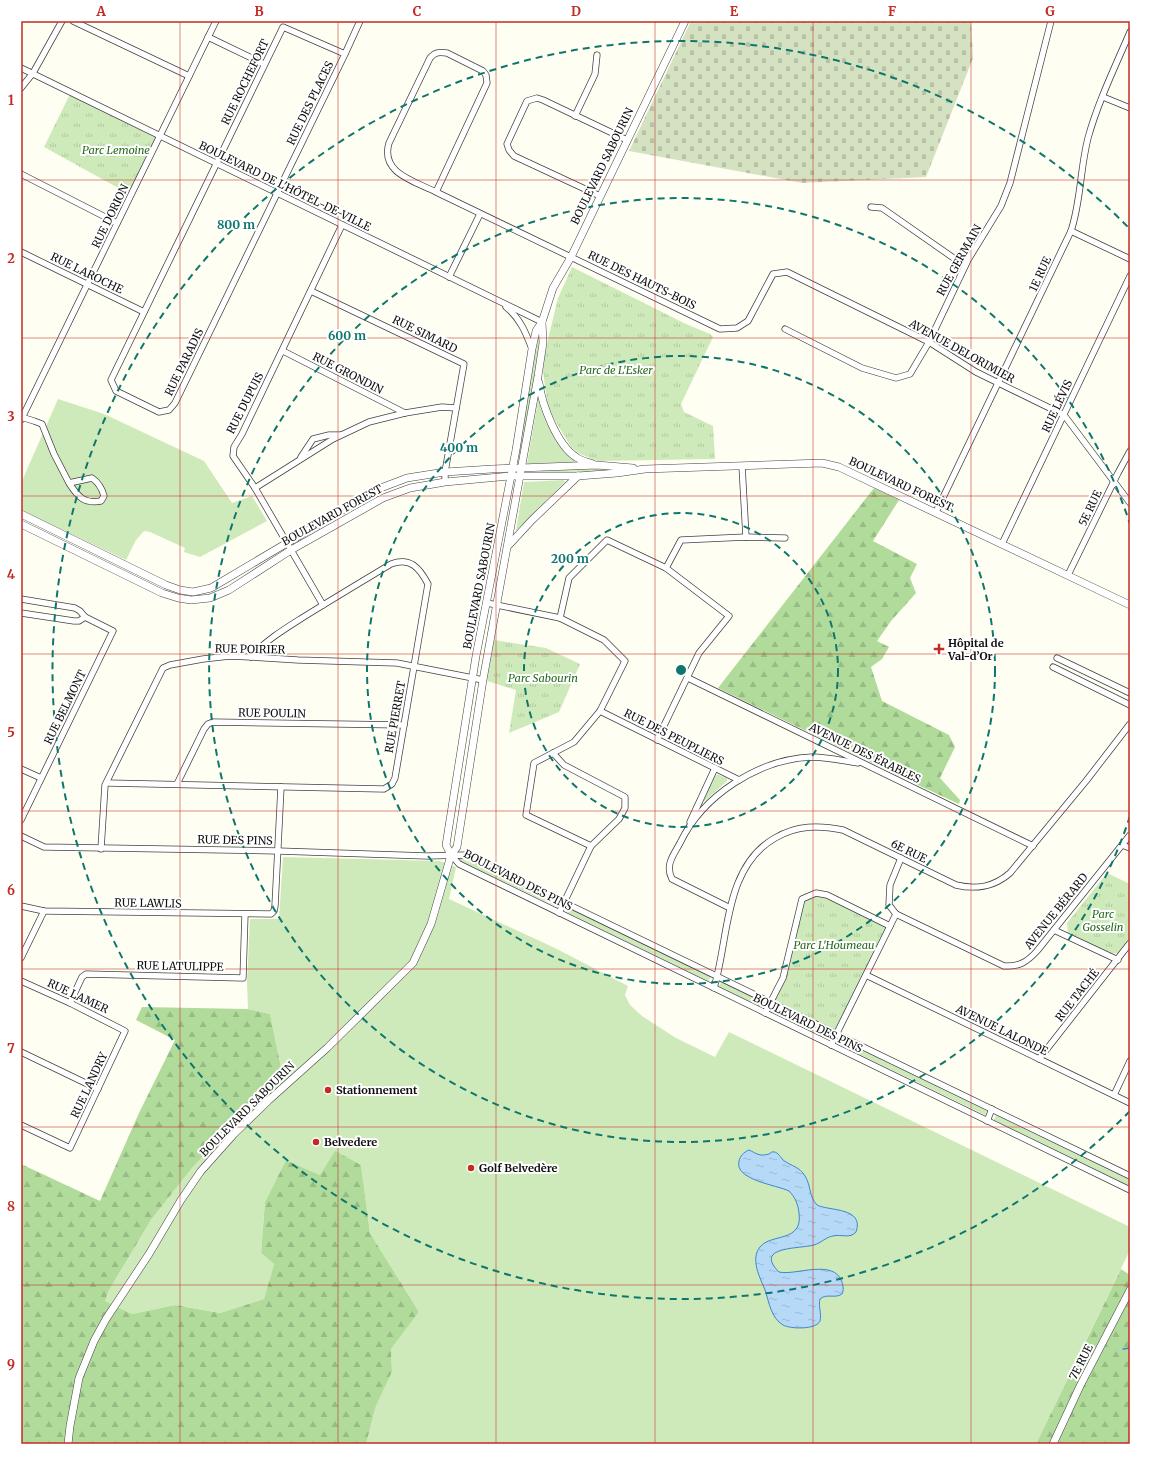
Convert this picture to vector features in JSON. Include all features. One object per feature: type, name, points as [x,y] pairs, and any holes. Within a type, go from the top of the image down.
[{"type":"street","points":[[21,88],[33,73],[62,21]]},
{"type":"street","points":[[73,21],[189,76]]},
{"type":"street","name":"RUE DORION","points":[[21,418],[216,21]]},
{"type":"street","name":"RUE DES PLACES","points":[[277,193],[360,21]]},
{"type":"street","name":"BOULEVARD SABOURIN","points":[[451,856],[446,845],[473,678],[488,603],[536,331],[542,322],[553,288],[571,257],[685,21]]},
{"type":"street","name":"RUE GERMAIN","points":[[785,329],[862,368],[896,378],[910,374],[929,342],[965,266],[1001,206],[1010,183],[1051,21]]},
{"type":"street","name":"RUE ROCHEFORT","points":[[217,164],[283,27],[344,54]]},
{"type":"street","name":"1E RUE","points":[[936,512],[1071,231],[1078,207],[1088,140],[1095,116],[1130,32]]},
{"type":"street","points":[[208,37],[264,64]]},
{"type":"street","name":"RUE DES HAUTS-BOIS","points":[[436,192],[487,83],[486,75],[483,71],[447,53],[441,52],[437,52],[430,58],[388,143],[386,150],[388,162],[394,170],[436,192],[480,214],[720,329],[737,328],[748,320],[772,274]]},
{"type":"street","points":[[575,116],[594,77],[597,55]]},
{"type":"street","name":"BOULEVARD DE L'HÔTEL-DE-VILLE","points":[[21,68],[542,322]]},
{"type":"street","points":[[1103,97],[1130,108]]},
{"type":"street","points":[[600,196],[514,156],[509,150],[507,144],[527,101],[537,98],[627,140]]},
{"type":"street","name":"RUE PARADIS","points":[[217,164],[111,380],[116,390],[159,412],[169,410],[175,403],[277,193]]},
{"type":"street","points":[[21,174],[117,223]]},
{"type":"street","points":[[871,207],[882,208],[965,266]]},
{"type":"street","points":[[449,277],[480,214]]},
{"type":"street","name":"RUE DUPUIS","points":[[323,605],[255,488],[233,456],[234,446],[242,434],[312,291],[342,225]]},
{"type":"street","points":[[1071,231],[1130,259]]},
{"type":"street","name":"RUE LAROCHE","points":[[21,252],[144,312]]},
{"type":"street","name":"AVENUE DELORIMIER","points":[[772,274],[787,272],[929,342],[976,372],[1064,415],[1130,503]]},
{"type":"street","name":"RUE LÉVIS","points":[[1002,544],[1130,276]]},
{"type":"street","name":"RUE SIMARD","points":[[312,291],[464,364],[445,472],[445,482]]},
{"type":"street","points":[[498,300],[516,317],[525,330],[532,349]]},
{"type":"street","name":"BOULEVARD SABOURIN","points":[[68,1444],[79,1378],[94,1341],[106,1319],[201,1171],[234,1134],[327,1048],[413,963],[431,924],[451,856],[457,847],[483,680],[538,376],[543,343],[542,322]]},
{"type":"street","name":"RUE GRONDIN","points":[[282,351],[405,413]]},
{"type":"street","points":[[538,376],[547,417],[564,446],[576,458],[597,466]]},
{"type":"street","points":[[255,488],[340,435],[369,422],[405,413],[442,407],[456,408]]},
{"type":"street","points":[[21,418],[34,420],[42,424],[54,454],[69,483],[75,493],[86,501],[93,502],[101,501],[104,496],[102,487],[92,478],[69,483]]},
{"type":"street","points":[[300,460],[313,439],[329,434],[340,435]]},
{"type":"street","name":"5E RUE","points":[[1068,575],[1114,480],[1130,451]]},
{"type":"street","name":"BOULEVARD FOREST","points":[[21,524],[162,593],[191,600],[210,598],[229,590],[291,550],[383,498],[410,488],[445,482],[510,476],[520,472],[597,466],[645,469],[822,464],[839,467],[1130,605]]},
{"type":"street","points":[[742,466],[746,537]]},
{"type":"street","name":"BOULEVARD FOREST","points":[[21,514],[166,585],[180,590],[193,592],[211,588],[225,581],[378,488],[407,478],[445,472],[512,469],[520,472],[578,476],[645,469]]},
{"type":"street","points":[[508,546],[532,520],[578,476]]},
{"type":"street","points":[[666,568],[681,540],[746,537],[785,538]]},
{"type":"street","points":[[560,618],[569,578],[607,540],[666,568],[729,616],[699,653],[657,740]]},
{"type":"street","name":"RUE PIERRET","points":[[107,783],[384,789],[392,784],[395,778],[428,584],[416,566],[408,562],[397,562],[390,564],[262,644],[251,657]]},
{"type":"street","points":[[162,593],[166,585]]},
{"type":"street","name":"RUE BELMONT","points":[[21,599],[75,608],[85,617],[113,631],[21,820]]},
{"type":"street","points":[[488,603],[560,618],[604,640],[625,661],[600,711],[574,742],[534,763],[526,814],[592,846]]},
{"type":"street","points":[[21,613],[74,621],[79,621],[85,617]]},
{"type":"street","name":"RUE POIRIER","points":[[101,848],[105,785],[163,668],[170,665],[203,659],[230,656],[397,663],[483,680]]},
{"type":"street","points":[[1057,658],[1130,693]]},
{"type":"street","points":[[1053,667],[1130,705]]},
{"type":"street","name":"AVENUE DES ÉRABLES","points":[[688,678],[1033,846]]},
{"type":"street","name":"RUE DES PEUPLIERS","points":[[600,711],[739,780]]},
{"type":"street","name":"RUE POULIN","points":[[177,784],[204,729],[208,724],[213,722],[404,725]]},
{"type":"street","name":"6E RUE","points":[[714,988],[718,977],[730,908],[740,878],[753,856],[769,841],[791,830],[817,826],[843,830],[956,885],[977,888],[987,886],[1003,879],[1010,873],[1130,724]]},
{"type":"street","points":[[553,753],[564,764],[624,797],[625,808],[619,819],[592,846],[559,913]]},
{"type":"street","points":[[686,831],[709,803],[739,780],[781,762],[813,757],[863,763]]},
{"type":"street","points":[[715,768],[670,862],[668,872],[672,879],[730,908]]},
{"type":"street","points":[[21,769],[41,778]]},
{"type":"street","points":[[278,851],[281,787]]},
{"type":"street","name":"AVENUE BÉRARD","points":[[896,914],[1004,966],[1013,966],[1027,962],[1130,835]]},
{"type":"street","name":"RUE DES PINS","points":[[21,836],[44,847],[451,856]]},
{"type":"street","points":[[1122,845],[1130,848]]},
{"type":"street","name":"RUE LAWLIS","points":[[21,906],[44,911],[271,914],[274,911],[278,851]]},
{"type":"street","name":"BOULEVARD DES PINS","points":[[451,856],[466,855],[1130,1176]]},
{"type":"street","name":"BOULEVARD DES PINS","points":[[451,856],[459,864],[1130,1190]]},
{"type":"street","points":[[831,1045],[896,914],[889,905],[890,885],[901,858]]},
{"type":"street","points":[[765,1013],[783,978],[802,899],[816,893],[826,895],[890,926]]},
{"type":"street","points":[[21,958],[44,911]]},
{"type":"street","name":"RUE LATULIPPE","points":[[70,1003],[82,977],[86,974],[243,978],[245,914]]},
{"type":"street","points":[[1054,930],[1118,960]]},
{"type":"street","name":"RUE TACHÉ","points":[[1039,1059],[1130,943]]},
{"type":"street","name":"AVENUE LALONDE","points":[[866,975],[1130,1103]]},
{"type":"street","name":"RUE LAMER","points":[[21,981],[70,1003],[126,1031]]},
{"type":"street","name":"RUE LANDRY","points":[[21,1125],[70,1148],[126,1031]]},
{"type":"street","points":[[21,1052],[98,1089]]},
{"type":"street","points":[[1114,1095],[1130,1061]]},
{"type":"street","points":[[987,1121],[992,1110]]},
{"type":"street","name":"7E RUE","points":[[1053,1444],[1130,1290]]},
{"type":"green space","points":[[691,21],[971,21],[973,58],[926,177],[802,183],[629,151]]},
{"type":"green space","name":"Parc Lemoine","points":[[71,92],[160,136],[131,195],[44,147]]},
{"type":"green space","name":"Parc de L'Esker","points":[[572,267],[686,324],[710,334],[713,337],[681,404],[684,412],[713,426],[715,459],[597,461],[580,454],[571,447],[548,409],[542,364],[558,298]]},
{"type":"green space","points":[[538,330],[540,331],[540,348],[520,464],[518,465],[518,447]]},
{"type":"green space","points":[[539,395],[575,460],[575,462],[527,464]]},
{"type":"green space","points":[[58,399],[104,414],[204,461],[232,503],[252,496],[267,521],[200,557],[184,552],[185,548],[150,532],[144,531],[136,540],[126,560],[21,510],[21,483]]},
{"type":"green space","points":[[613,468],[613,471],[597,473],[536,473],[542,471]]},
{"type":"green space","points":[[564,480],[565,482],[516,530],[524,482]]},
{"type":"green space","points":[[874,488],[899,500],[873,541],[917,564],[910,578],[916,593],[891,621],[877,641],[889,647],[882,659],[871,667],[882,701],[949,735],[955,747],[940,778],[960,800],[959,804],[718,688]]},
{"type":"green space","name":"Parc Sabourin","points":[[494,640],[546,648],[580,664],[559,712],[509,733],[516,690],[487,681]]},
{"type":"green space","points":[[716,775],[727,778],[727,781],[705,801],[703,801],[702,800],[714,776]]},
{"type":"green space","points":[[283,857],[440,861],[456,867],[449,899],[555,948],[628,986],[625,995],[630,1005],[642,1016],[676,1038],[715,1057],[729,1032],[1130,1227],[1130,1250],[1036,1444],[366,1444],[376,1406],[392,1372],[391,1349],[419,1312],[370,1233],[361,1165],[320,1175],[286,1160],[265,1202],[261,1253],[274,1264],[264,1299],[220,1313],[175,1305],[132,1314],[105,1301],[109,1290],[151,1220],[192,1168],[282,1072],[270,1014],[248,1009],[247,982],[250,919],[279,919]]},
{"type":"green space","points":[[459,857],[469,862],[475,862],[559,903],[557,907],[458,860]]},
{"type":"green space","name":"Parc Gosselin","points":[[1107,873],[1130,884],[1130,937],[1118,953],[1110,954],[1068,933],[1067,923]]},
{"type":"green space","name":"Parc L'Houmeau","points":[[816,893],[890,926],[837,1035],[770,1003],[783,978],[802,899]]},
{"type":"green space","points":[[568,907],[710,976],[710,979],[708,981],[566,912]]},
{"type":"green space","points":[[721,982],[764,1002],[762,1007],[719,987]]},
{"type":"green space","points":[[142,1007],[248,1009],[270,1014],[282,1072],[192,1168],[151,1220],[109,1290],[105,1301],[132,1314],[175,1305],[220,1313],[264,1299],[274,1264],[261,1253],[265,1202],[286,1160],[320,1175],[335,1151],[361,1165],[370,1233],[419,1312],[391,1349],[392,1372],[376,1406],[366,1444],[21,1444],[21,1164],[100,1201],[139,1113],[175,1040],[136,1020]]},
{"type":"green space","points":[[773,1007],[831,1035],[829,1040],[771,1011]]},
{"type":"green space","points":[[840,1039],[987,1111],[985,1115],[838,1044]]},
{"type":"green space","points":[[996,1115],[1130,1180],[1130,1186],[994,1120]]},
{"type":"green space","points":[[1121,1269],[1130,1275],[1130,1444],[1036,1444]]},
{"type":"water","points":[[749,1150],[760,1155],[766,1155],[773,1152],[777,1153],[783,1160],[803,1173],[807,1180],[814,1202],[817,1205],[844,1211],[851,1214],[855,1218],[857,1224],[856,1232],[854,1234],[830,1237],[814,1245],[782,1250],[775,1253],[772,1257],[772,1264],[779,1272],[786,1273],[823,1269],[838,1275],[842,1282],[842,1294],[837,1296],[825,1296],[820,1299],[820,1321],[814,1326],[797,1328],[783,1325],[773,1314],[771,1309],[757,1268],[757,1252],[765,1243],[785,1236],[796,1229],[799,1222],[799,1213],[796,1201],[789,1191],[758,1181],[743,1173],[739,1167],[740,1157]]},
{"type":"waterway","points":[[1123,1349],[1130,1348]]},
{"type":"place","name":"Hôpital de Val-d’Or","points":[[939,649]]},
{"type":"place","name":"Stationnement","points":[[328,1090]]},
{"type":"place","name":"Belvedere","points":[[316,1142]]},
{"type":"place","name":"Golf Belvedère","points":[[471,1168]]}]
